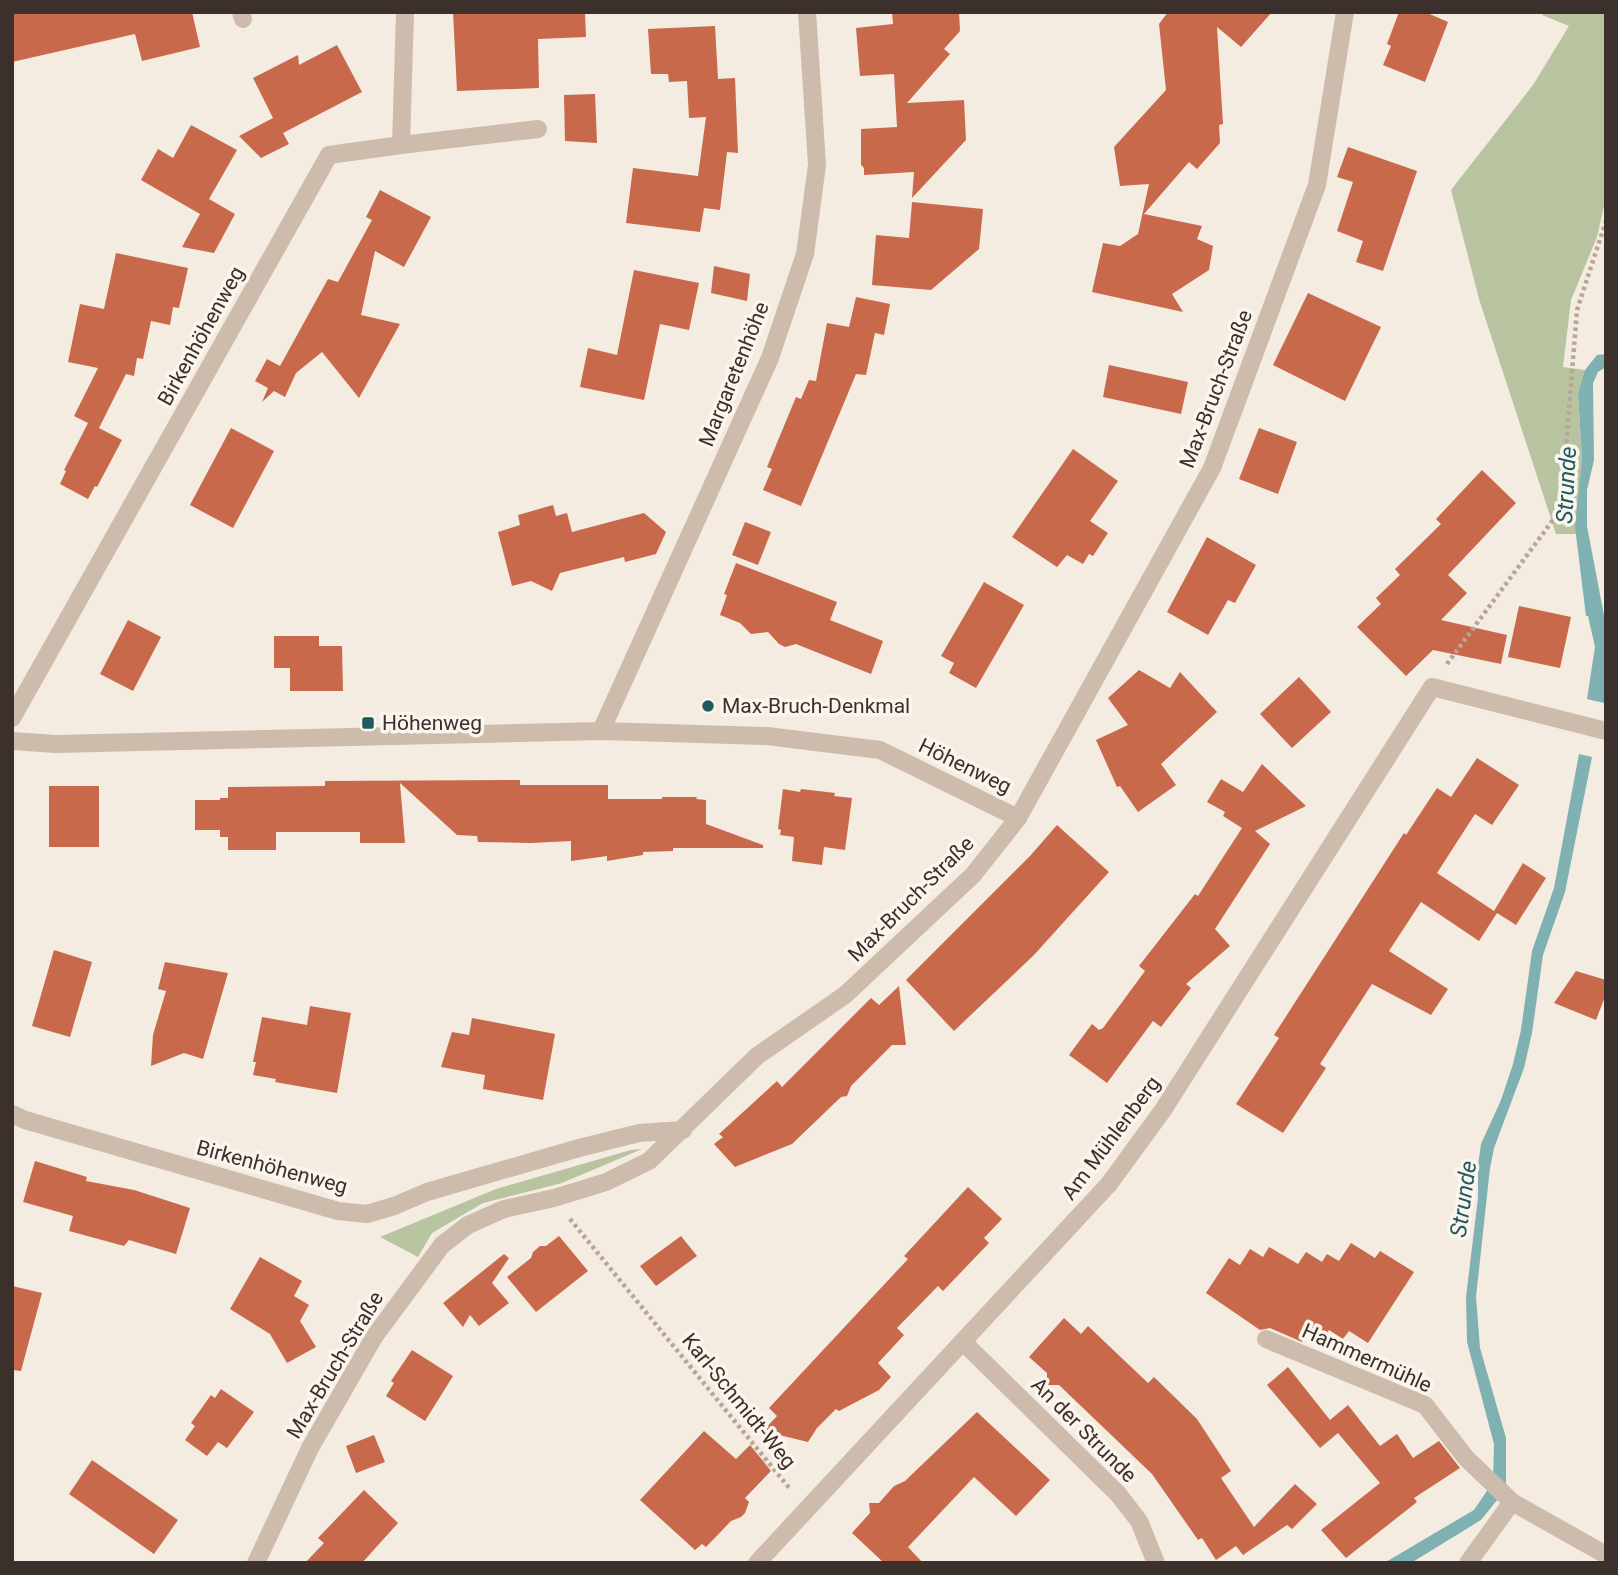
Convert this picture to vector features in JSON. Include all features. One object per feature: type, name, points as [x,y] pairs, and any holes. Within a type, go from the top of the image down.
[{"type":"street","points":[[405,12],[401,145],[538,129]]},
{"type":"street","name":"Margaretenhöhe","points":[[601,731],[770,358],[805,254],[817,164],[807,12]]},
{"type":"street","name":"Max-Bruch-Straße","points":[[256,1563],[310,1448],[374,1337],[442,1245],[468,1225],[504,1209],[554,1198],[606,1182],[649,1161],[757,1056],[855,985],[973,874],[1018,818],[1212,468],[1317,185],[1346,13]]},
{"type":"street","name":"Birkenhöhenweg","points":[[12,718],[328,155],[401,145]]},
{"type":"street","points":[[1432,687],[1606,731]]},
{"type":"street","name":"Am Mühlenberg","points":[[757,1563],[1109,1185],[1163,1110],[1432,687]]},
{"type":"street","name":"Höhenweg","points":[[12,741],[56,744],[601,731],[767,736],[880,750],[1018,818]]},
{"type":"street","name":"Birkenhöhenweg","points":[[12,1114],[325,1207],[367,1214],[427,1192],[579,1148],[639,1133],[683,1130]]},
{"type":"street","name":"Hammermühle","points":[[1266,1339],[1425,1405],[1466,1458],[1512,1502],[1606,1555]]},
{"type":"street","name":"An der Strunde","points":[[963,1342],[1118,1494],[1139,1521],[1156,1563]]},
{"type":"street","points":[[1468,1563],[1512,1502]]},
{"type":"path","points":[[1432,687],[1457,648],[1561,509],[1577,310],[1606,221]]},
{"type":"path","name":"Karl-Schmidt-Weg","points":[[554,1198],[788,1486]]},
{"type":"green space","points":[[1543,12],[1606,12],[1606,197],[1597,237],[1571,300],[1563,367],[1585,370],[1578,393],[1582,459],[1576,534],[1556,534],[1479,299],[1451,190],[1533,85],[1569,26],[1542,15]]},
{"type":"green space","points":[[642,1149],[562,1183],[483,1203],[432,1233],[418,1257],[380,1237],[496,1189]]},
{"type":"water","points":[[1606,354],[1606,367],[1598,372],[1593,383],[1594,460],[1587,490],[1587,526],[1606,626],[1604,703],[1587,699],[1595,647],[1586,616],[1575,527],[1582,459],[1578,393],[1585,370],[1597,355]]},
{"type":"water","points":[[1579,754],[1592,757],[1565,892],[1543,955],[1524,1068],[1494,1148],[1476,1297],[1480,1348],[1506,1438],[1506,1489],[1481,1520],[1411,1563],[1384,1563],[1474,1510],[1493,1482],[1494,1444],[1467,1342],[1466,1297],[1478,1198],[1478,1165],[1481,1144],[1501,1100],[1513,1064],[1521,1030],[1532,951],[1554,888]]},
{"type":"building","points":[[12,12],[192,12],[200,47],[142,61],[135,34],[12,62]]},
{"type":"building","points":[[453,12],[585,12],[586,37],[538,39],[539,88],[457,91]]},
{"type":"building","points":[[892,12],[959,12],[960,31],[944,49],[950,54],[907,103],[964,100],[966,140],[912,198],[914,172],[864,175],[861,165],[861,129],[897,127],[894,74],[860,76],[856,28],[893,24]]},
{"type":"building","points":[[1168,12],[1272,12],[1241,47],[1217,27],[1223,124],[1219,125],[1220,143],[1197,169],[1189,162],[1144,214],[1202,226],[1197,239],[1213,246],[1209,270],[1172,294],[1183,312],[1092,292],[1103,243],[1120,246],[1138,234],[1149,184],[1120,186],[1114,147],[1166,90],[1159,24]]},
{"type":"building","points":[[1399,12],[1425,12],[1448,22],[1425,82],[1383,65],[1391,46],[1387,44]]},
{"type":"building","points":[[715,26],[718,79],[735,78],[738,153],[727,152],[720,210],[704,208],[700,232],[626,223],[633,168],[698,176],[706,117],[689,118],[687,81],[669,82],[668,74],[651,74],[648,29]]},
{"type":"building","points":[[337,45],[362,92],[283,133],[289,144],[261,158],[239,136],[273,118],[253,78],[298,55],[299,65]]},
{"type":"building","points":[[595,94],[597,143],[565,141],[564,95]]},
{"type":"building","points":[[191,125],[237,150],[209,199],[235,214],[214,253],[182,247],[200,214],[141,180],[158,149],[173,158]]},
{"type":"building","points":[[1348,147],[1417,171],[1383,271],[1356,262],[1363,241],[1337,231],[1353,182],[1337,177]]},
{"type":"building","points":[[380,190],[431,217],[404,267],[375,251],[361,315],[400,324],[359,398],[322,352],[296,373],[285,397],[274,391],[262,402],[268,388],[255,381],[267,359],[280,366],[328,279],[338,282],[372,220],[366,217]]},
{"type":"building","points":[[912,202],[983,209],[979,249],[931,290],[872,285],[876,235],[909,238]]},
{"type":"building","points":[[116,253],[188,268],[179,308],[173,307],[170,325],[151,321],[143,359],[137,358],[134,376],[126,374],[99,428],[122,440],[88,499],[60,484],[66,471],[64,470],[88,423],[74,416],[98,368],[68,362],[80,304],[104,309]]},
{"type":"building","points":[[714,266],[750,274],[747,301],[711,293]]},
{"type":"building","points":[[634,270],[699,283],[689,330],[660,324],[644,400],[580,387],[588,348],[617,355]]},
{"type":"building","points":[[1308,293],[1381,327],[1345,401],[1273,365]]},
{"type":"building","points":[[856,297],[890,304],[884,335],[875,333],[866,375],[856,374],[801,506],[763,490],[772,469],[767,467],[796,397],[801,399],[809,380],[816,381],[827,323],[849,327]]},
{"type":"building","points":[[1109,365],[1188,382],[1181,414],[1103,397]]},
{"type":"building","points":[[231,428],[274,451],[233,528],[190,505]]},
{"type":"building","points":[[1259,428],[1297,442],[1278,494],[1239,479]]},
{"type":"building","points":[[1073,449],[1118,481],[1090,521],[1108,533],[1093,556],[1089,554],[1083,564],[1067,555],[1057,567],[1012,537]]},
{"type":"building","points":[[1482,470],[1516,503],[1448,575],[1467,593],[1441,620],[1507,635],[1501,664],[1433,650],[1406,676],[1357,627],[1381,604],[1376,598],[1400,575],[1395,569],[1441,524],[1436,519]]},
{"type":"building","points":[[553,505],[556,516],[567,513],[572,532],[644,513],[666,532],[656,554],[625,562],[624,557],[560,573],[552,591],[531,581],[512,586],[498,532],[520,525],[518,515]]},
{"type":"building","points":[[745,522],[771,532],[758,565],[732,555]]},
{"type":"building","points":[[1207,537],[1256,565],[1235,603],[1228,600],[1208,635],[1167,612]]},
{"type":"building","points":[[736,563],[837,602],[830,620],[883,641],[871,674],[796,644],[785,647],[768,632],[751,634],[740,623],[720,615],[727,595],[724,594]]},
{"type":"building","points":[[984,582],[1024,605],[976,688],[949,673],[954,663],[941,656]]},
{"type":"building","points":[[1519,606],[1571,617],[1560,668],[1508,657]]},
{"type":"building","points":[[128,620],[161,637],[133,691],[100,674]]},
{"type":"building","points":[[274,636],[319,636],[319,646],[342,646],[343,691],[290,691],[290,668],[274,668]]},
{"type":"building","points":[[1139,670],[1170,688],[1180,672],[1217,712],[1161,764],[1176,785],[1138,812],[1120,786],[1117,787],[1096,740],[1128,725],[1108,698]]},
{"type":"building","points":[[1299,677],[1331,712],[1292,748],[1260,714]]},
{"type":"building","points":[[1477,758],[1519,785],[1492,825],[1475,814],[1437,873],[1494,911],[1523,863],[1546,878],[1516,925],[1497,913],[1479,941],[1421,902],[1389,951],[1448,989],[1431,1015],[1372,984],[1320,1064],[1326,1068],[1283,1133],[1236,1104],[1279,1038],[1274,1035],[1404,833],[1406,835],[1437,788],[1451,797]]},
{"type":"building","points":[[1262,764],[1306,806],[1255,831],[1270,844],[1215,929],[1230,946],[1186,984],[1191,988],[1161,1027],[1153,1021],[1107,1083],[1069,1055],[1092,1024],[1099,1030],[1103,1028],[1145,971],[1139,966],[1195,894],[1198,896],[1242,828],[1223,816],[1225,812],[1207,802],[1221,779],[1243,792]]},
{"type":"building","points":[[520,780],[520,785],[608,785],[608,799],[697,797],[696,799],[706,800],[706,824],[763,845],[763,848],[673,848],[673,851],[643,852],[643,855],[607,861],[607,856],[571,861],[571,841],[478,842],[477,836],[457,835],[400,783],[405,843],[360,843],[360,832],[276,832],[276,850],[228,850],[228,837],[220,837],[220,830],[195,830],[195,800],[228,798],[228,787],[325,786],[325,781]]},
{"type":"building","points":[[49,786],[99,786],[99,847],[49,847]]},
{"type":"building","points":[[783,789],[835,793],[834,796],[852,798],[845,850],[824,847],[822,865],[792,861],[794,837],[780,835],[781,830],[778,829]]},
{"type":"building","points":[[1057,825],[1109,872],[1034,955],[954,1031],[906,980],[1030,856]]},
{"type":"building","points":[[54,950],[92,962],[70,1037],[32,1026]]},
{"type":"building","points":[[165,962],[228,973],[203,1059],[184,1053],[151,1066],[153,1035],[166,991],[158,989]]},
{"type":"building","points":[[1576,971],[1606,980],[1606,994],[1596,1020],[1554,1003]]},
{"type":"building","points":[[899,986],[906,1045],[892,1045],[851,1086],[847,1096],[841,1097],[792,1144],[735,1167],[714,1144],[723,1137],[719,1134],[777,1081],[782,1087],[871,998],[879,1005]]},
{"type":"building","points":[[310,1006],[351,1013],[337,1093],[275,1082],[276,1079],[253,1075],[262,1017],[307,1025]]},
{"type":"building","points":[[472,1018],[555,1034],[543,1100],[483,1089],[485,1075],[441,1067],[452,1032],[469,1035]]},
{"type":"building","points":[[35,1161],[87,1177],[86,1181],[134,1190],[190,1208],[176,1254],[129,1240],[124,1246],[69,1231],[73,1216],[23,1202]]},
{"type":"building","points":[[968,1187],[1002,1219],[984,1238],[989,1243],[943,1291],[938,1286],[897,1328],[904,1335],[878,1363],[891,1377],[879,1390],[839,1411],[836,1409],[817,1428],[808,1442],[763,1431],[777,1416],[769,1408],[908,1259],[904,1256]]},
{"type":"building","points":[[559,1236],[588,1271],[536,1312],[507,1277],[531,1258],[540,1246],[546,1246]]},
{"type":"building","points":[[681,1236],[697,1256],[656,1286],[640,1266]]},
{"type":"building","points":[[1351,1243],[1375,1258],[1380,1251],[1414,1272],[1368,1343],[1349,1331],[1343,1339],[1329,1330],[1325,1336],[1311,1327],[1302,1342],[1270,1328],[1260,1330],[1206,1293],[1229,1258],[1240,1265],[1250,1249],[1263,1257],[1269,1247],[1298,1264],[1306,1252],[1322,1262],[1327,1254],[1339,1261]]},
{"type":"building","points":[[504,1254],[509,1258],[492,1283],[509,1303],[479,1326],[470,1315],[463,1327],[443,1303]]},
{"type":"building","points":[[260,1257],[302,1281],[294,1296],[309,1305],[300,1321],[316,1347],[287,1363],[270,1334],[230,1309]]},
{"type":"building","points":[[12,1286],[42,1293],[21,1371],[12,1370]]},
{"type":"building","points":[[1064,1318],[1081,1334],[1088,1326],[1148,1383],[1154,1377],[1197,1419],[1231,1471],[1221,1478],[1254,1527],[1295,1484],[1317,1504],[1292,1529],[1287,1525],[1243,1555],[1236,1546],[1216,1560],[1202,1538],[1198,1540],[1152,1474],[1059,1385],[1047,1385],[1047,1373],[1029,1357]]},
{"type":"building","points":[[412,1350],[453,1376],[425,1421],[386,1396],[394,1383],[391,1381]]},
{"type":"building","points":[[1288,1367],[1330,1420],[1348,1405],[1380,1446],[1397,1434],[1413,1458],[1439,1441],[1460,1468],[1414,1498],[1417,1502],[1346,1558],[1321,1530],[1380,1483],[1338,1433],[1320,1448],[1267,1385]]},
{"type":"building","points":[[221,1389],[254,1412],[227,1448],[218,1442],[207,1456],[185,1440],[195,1426],[191,1423],[211,1395],[215,1398]]},
{"type":"building","points":[[977,1412],[1050,1480],[1016,1516],[974,1477],[908,1547],[923,1563],[884,1563],[852,1533],[870,1513],[869,1503],[879,1503],[894,1486],[905,1481]]},
{"type":"building","points":[[704,1431],[736,1459],[750,1445],[771,1471],[745,1498],[749,1502],[745,1513],[731,1521],[706,1547],[702,1544],[695,1550],[640,1500]]},
{"type":"building","points":[[374,1435],[385,1462],[356,1473],[346,1446]]},
{"type":"building","points":[[92,1460],[178,1520],[154,1554],[69,1494]]},
{"type":"building","points":[[364,1490],[398,1523],[362,1563],[305,1563],[324,1543],[318,1538]]},
{"type":"place","name":"Max-Bruch-Denkmal","points":[[708,706]]},
{"type":"place","name":"Höhenweg","points":[[368,723]]},
{"type":"water label","name":"Strunde","points":[[1566,485]]},
{"type":"water label","name":"Strunde","points":[[1463,1199]]}]
